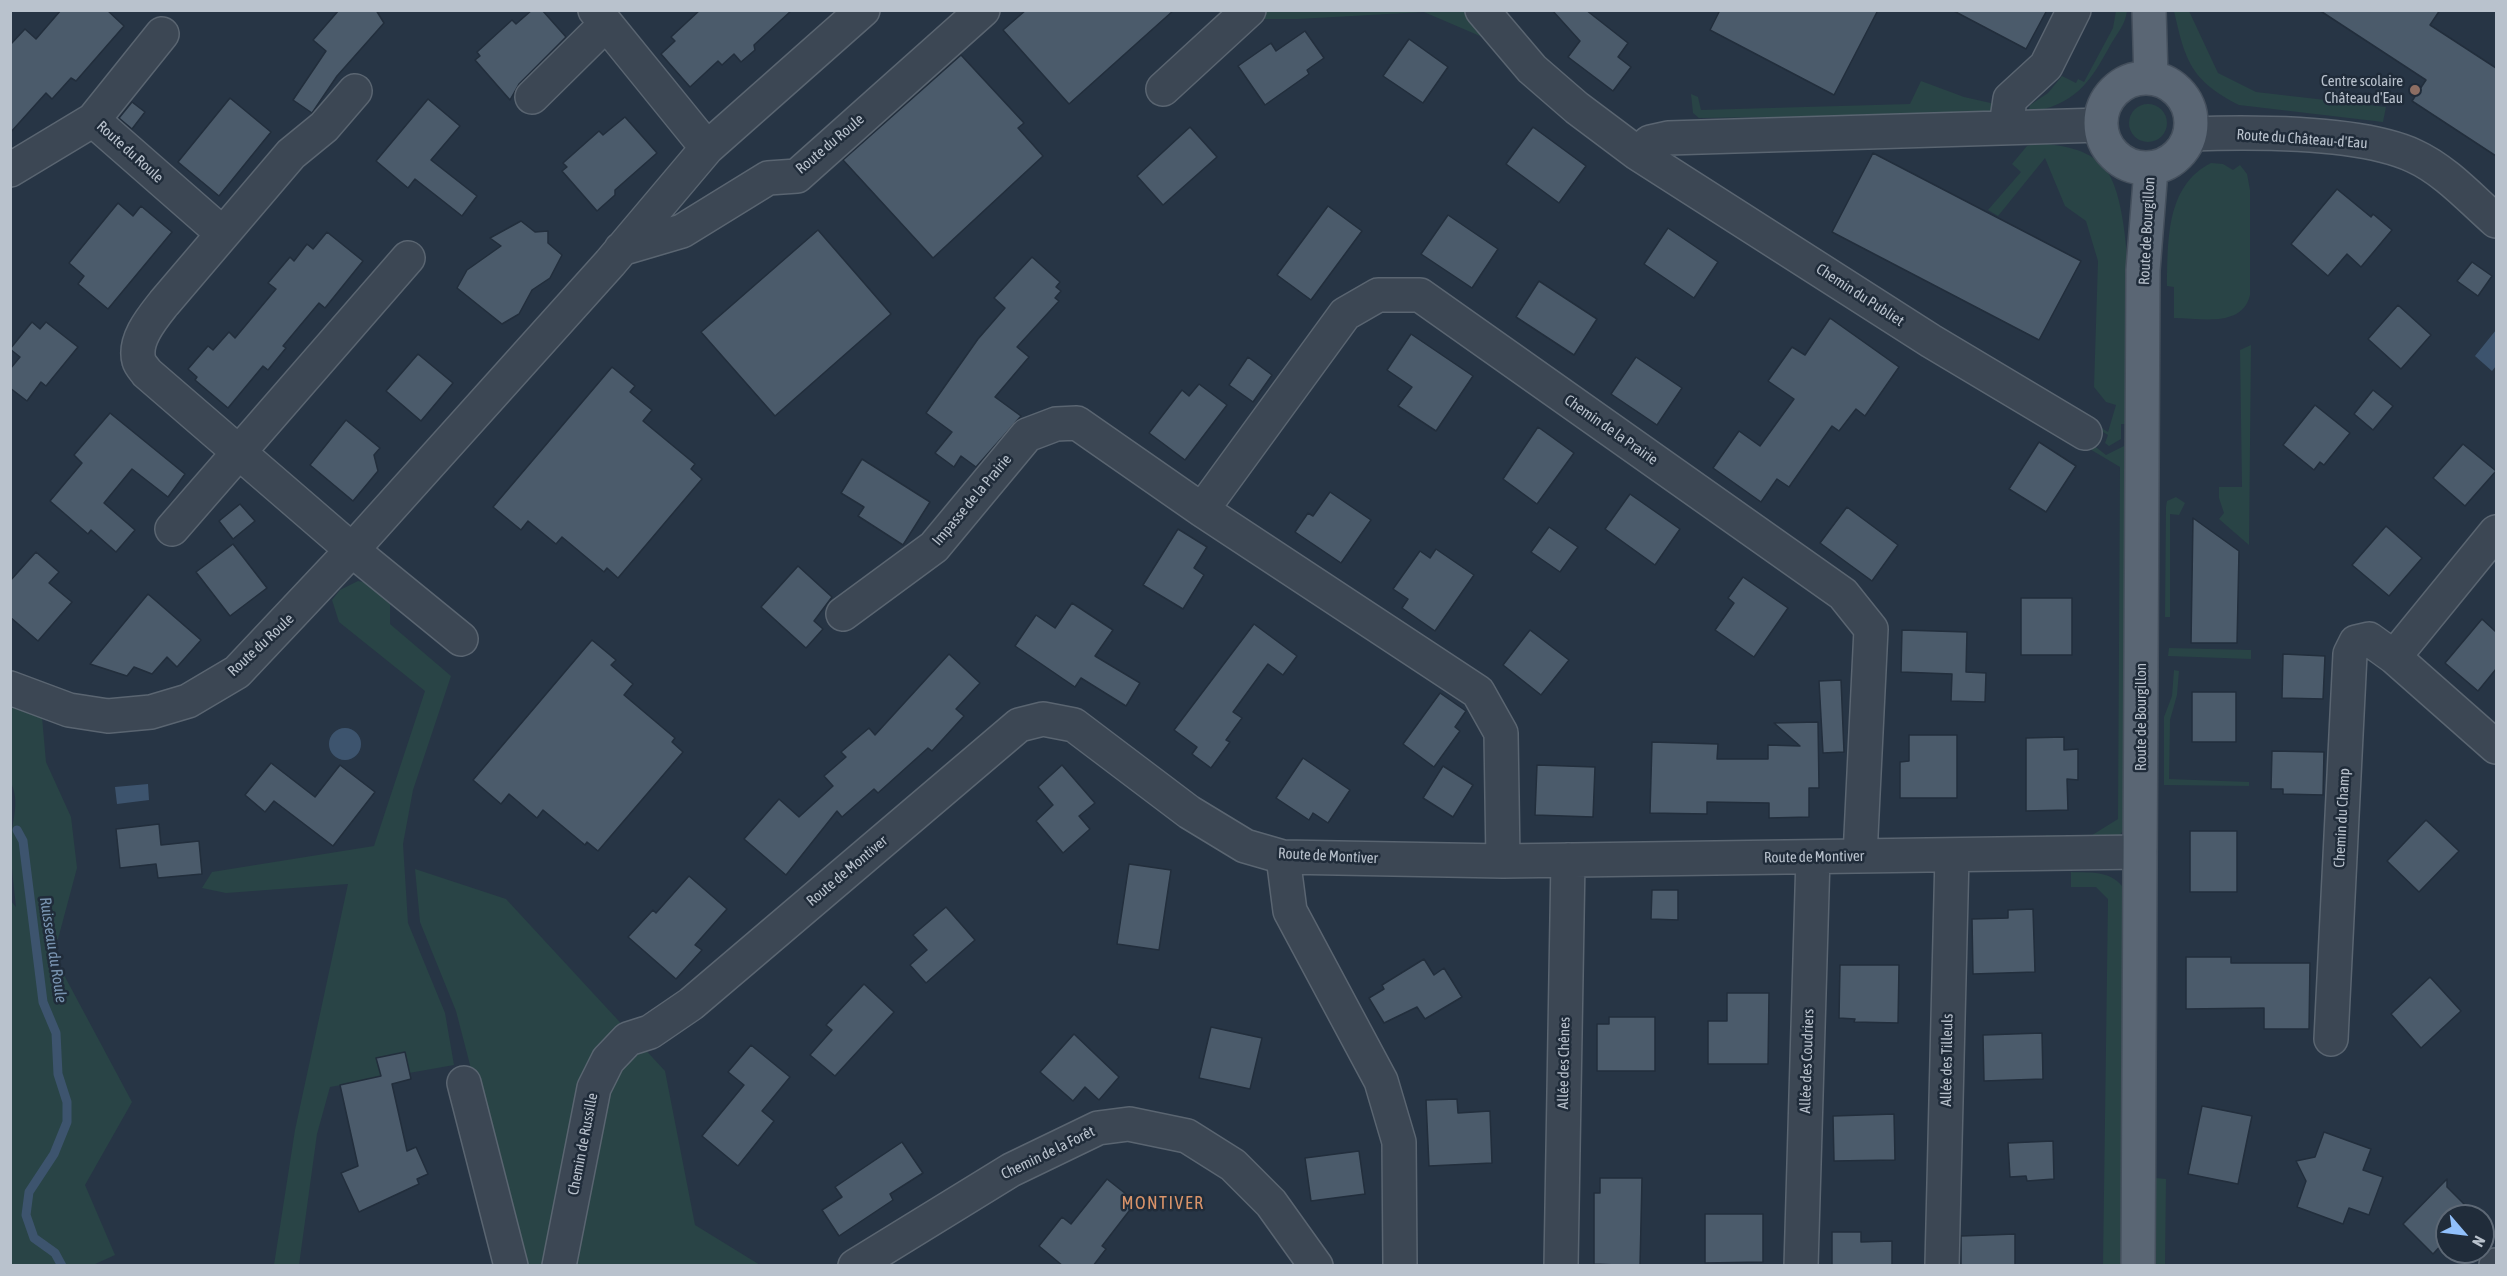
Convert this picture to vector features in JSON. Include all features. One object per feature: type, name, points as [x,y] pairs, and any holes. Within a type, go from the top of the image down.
[{"type":"main road","points":[[2149,10],[2151,78]]},
{"type":"main road","points":[[2151,78],[2176,89],[2186,100],[2192,118],[2190,134],[2184,148],[2176,158],[2151,169],[2126,164],[2114,155],[2104,139],[2101,124],[2103,110],[2111,94],[2133,79],[2151,78]]},
{"type":"main road","name":"Route de Bourgillon","points":[[2138,1266],[2143,270],[2151,169]]},
{"type":"street","name":"Route du Roule","points":[[10,688],[69,710],[108,716],[151,712],[188,701],[237,672],[352,550],[621,249],[707,148],[863,10]]},
{"type":"street","name":"Route du Roule","points":[[621,249],[682,231],[768,178],[797,176],[983,10]]},
{"type":"street","points":[[1163,89],[1249,10]]},
{"type":"street","name":"Chemin du Publiet","points":[[1482,10],[1532,69],[1577,108],[1637,153],[1931,341],[2085,433]]},
{"type":"street","points":[[2006,126],[2010,99],[2046,66],[2074,10]]},
{"type":"street","points":[[532,97],[601,17],[707,148]]},
{"type":"street","name":"Route du Roule","points":[[162,34],[93,120],[222,233]]},
{"type":"street","points":[[355,91],[324,128],[291,154],[222,233],[147,325],[140,346],[139,361],[147,373],[352,550],[461,639]]},
{"type":"street","points":[[10,170],[93,120]]},
{"type":"street","points":[[1637,153],[1650,142],[1668,138],[2101,124]]},
{"type":"street","name":"Route du Château-d'Eau","points":[[2190,134],[2310,136],[2384,146],[2414,156],[2436,168],[2496,221]]},
{"type":"street","points":[[171,529],[408,258]]},
{"type":"street","name":"Chemin de la Prairie","points":[[1202,510],[1345,314],[1378,295],[1420,295],[1843,594],[1871,629],[1860,856]]},
{"type":"street","name":"Impasse de la Prairie","points":[[843,614],[934,547],[1027,435],[1056,424],[1077,423],[1202,510]]},
{"type":"street","points":[[1202,510],[1478,692],[1501,733],[1503,861]]},
{"type":"street","points":[[2394,657],[2496,532]]},
{"type":"street","name":"Chemin du Champ","points":[[2331,1039],[2350,654],[2356,642],[2369,639],[2394,657],[2496,747]]},
{"type":"street","name":"Route de Montiver","points":[[666,1022],[700,997],[1019,725],[1043,719],[1074,725],[1189,812],[1245,846],[1283,857],[1503,861],[2140,852]]},
{"type":"street","name":"Allée des Tilleuls","points":[[1942,1266],[1952,855]]},
{"type":"street","points":[[1283,857],[1290,911],[1384,1092],[1399,1142],[1400,1266]]},
{"type":"street","name":"Allée des Coudriers","points":[[1801,1266],[1813,857]]},
{"type":"street","name":"Allée des Chênes","points":[[1561,1266],[1568,860]]},
{"type":"street","name":"Chemin de Russille","points":[[559,1266],[594,1088],[608,1060],[628,1039],[650,1032],[666,1022]]},
{"type":"street","points":[[464,1083],[511,1266]]},
{"type":"street","name":"Chemin de la Forêt","points":[[855,1266],[1011,1170],[1098,1128],[1129,1124],[1187,1136],[1233,1165],[1271,1203],[1316,1266]]},
{"type":"green space","points":[[1261,10],[1469,11],[1494,42],[1424,12],[1298,19],[1250,19]]},
{"type":"green space","points":[[2116,11],[2127,11],[2125,20],[2088,81],[2070,98],[2028,113],[2030,105],[2048,93],[2062,76],[2076,83],[2078,79],[2084,82],[2113,28]]},
{"type":"green space","points":[[2174,11],[2189,11],[2218,73],[2256,92],[2386,107],[2383,122],[2239,105],[2200,78],[2187,56]]},
{"type":"green space","points":[[1921,81],[1964,97],[1995,104],[1995,114],[1699,118],[1693,113],[1691,94],[1698,97],[1701,110],[1910,104]]},
{"type":"green space","points":[[2148,104],[2162,109],[2167,123],[2162,137],[2148,142],[2134,137],[2129,123],[2134,109]]},
{"type":"green space","points":[[2037,143],[2073,149],[2090,156],[2104,167],[2115,187],[2122,216],[2129,290],[2128,424],[2121,424],[2121,439],[2109,446],[2105,443],[2108,435],[1917,321],[1914,315],[2108,432],[2116,405],[2106,402],[2094,387],[2098,261],[2086,221],[2065,206],[2045,158],[1998,216],[1988,210],[2021,172],[2012,164],[2027,146]]},
{"type":"green space","points":[[2211,163],[2223,164],[2233,170],[2240,165],[2247,174],[2250,190],[2250,295],[2246,305],[2239,313],[2230,317],[2219,319],[2174,318],[2174,287],[2167,286],[2172,217],[2185,186],[2196,173]]},
{"type":"green space","points":[[2251,345],[2249,545],[2219,519],[2224,513],[2219,498],[2219,487],[2242,487],[2240,350]]},
{"type":"green space","points":[[2087,440],[2106,455],[2128,444],[2126,826],[2120,835],[2112,840],[2046,842],[2046,835],[2089,837],[2118,819],[2120,467],[2083,445]]},
{"type":"green space","points":[[2176,497],[2185,503],[2179,515],[2170,514],[2170,617],[2165,617],[2166,507],[2167,501]]},
{"type":"green space","points":[[358,581],[378,585],[390,597],[390,624],[451,676],[413,790],[403,844],[408,923],[445,1013],[454,1065],[330,1087],[317,1134],[299,1265],[274,1265],[295,1130],[348,884],[226,893],[202,888],[212,872],[374,846],[425,691],[339,622],[332,600],[340,590]]},
{"type":"green space","points":[[2169,648],[2251,650],[2251,659],[2168,656]]},
{"type":"green space","points":[[2174,670],[2179,671],[2177,695],[2170,720],[2169,779],[2249,782],[2249,786],[2164,785],[2164,717],[2172,696]]},
{"type":"green space","points":[[12,705],[42,717],[46,762],[71,817],[77,868],[58,939],[46,950],[64,975],[132,1102],[85,1185],[115,1255],[93,1265],[11,1265],[10,900],[16,907],[11,854],[15,805],[10,781]]},
{"type":"green space","points":[[415,869],[506,899],[665,1071],[695,1225],[760,1265],[522,1265],[456,1011],[420,922]]},
{"type":"green space","points":[[2071,872],[2108,876],[2125,890],[2122,1265],[2103,1265],[2108,899],[2096,887],[2071,887]]},
{"type":"green space","points":[[2156,1178],[2166,1179],[2165,1265],[2155,1265]]},
{"type":"water","points":[[2496,330],[2496,366],[2492,371],[2475,356]]},
{"type":"water","points":[[345,728],[356,733],[361,744],[356,755],[345,760],[334,755],[329,744],[334,733]]},
{"type":"water","points":[[148,784],[149,800],[117,804],[115,787]]},
{"type":"building","points":[[61,10],[107,10],[124,26],[76,81],[71,78],[52,99],[46,93],[10,133],[10,45],[25,29],[36,39]]},
{"type":"building","points":[[339,10],[376,10],[384,23],[337,76],[312,113],[293,100],[326,51],[313,40]]},
{"type":"building","points":[[532,10],[542,10],[566,37],[519,84],[510,100],[475,60],[480,56],[477,52],[512,20],[516,24]]},
{"type":"building","points":[[700,10],[792,10],[754,45],[755,50],[741,62],[734,54],[722,65],[718,61],[690,87],[661,54],[675,41],[671,37]]},
{"type":"building","points":[[1026,10],[1174,10],[1069,104],[1003,30]]},
{"type":"building","points":[[1552,10],[1586,10],[1628,43],[1618,57],[1631,67],[1613,91],[1568,57],[1580,41]]},
{"type":"building","points":[[1720,10],[1878,10],[1834,95],[1710,30]]},
{"type":"building","points":[[1952,10],[2047,10],[2026,49]]},
{"type":"building","points":[[2319,10],[2440,10],[2430,25],[2496,68],[2496,156],[2412,101],[2426,80]]},
{"type":"building","points":[[1305,31],[1324,58],[1307,70],[1309,74],[1265,105],[1238,66],[1271,43],[1276,51]]},
{"type":"building","points":[[1409,39],[1448,67],[1423,103],[1383,76]]},
{"type":"building","points":[[961,55],[1024,123],[1018,128],[1043,156],[933,258],[843,160]]},
{"type":"building","points":[[230,98],[271,132],[219,196],[178,162]]},
{"type":"building","points":[[428,99],[460,126],[431,160],[477,196],[462,216],[415,179],[408,188],[376,161]]},
{"type":"building","points":[[132,102],[145,112],[132,129],[119,118]]},
{"type":"building","points":[[625,117],[657,153],[615,190],[615,195],[597,211],[562,171],[567,167],[563,163],[599,131],[603,135]]},
{"type":"building","points":[[1190,127],[1217,157],[1163,205],[1137,176]]},
{"type":"building","points":[[1533,127],[1586,166],[1559,203],[1506,164]]},
{"type":"building","points":[[1873,153],[2081,261],[2039,340],[1832,232]]},
{"type":"building","points":[[2337,189],[2371,217],[2373,214],[2392,230],[2361,267],[2347,254],[2328,276],[2291,244]]},
{"type":"building","points":[[118,203],[133,216],[141,206],[172,232],[108,309],[78,284],[84,276],[69,263]]},
{"type":"building","points":[[1328,206],[1362,231],[1311,300],[1277,275]]},
{"type":"building","points":[[1448,215],[1498,249],[1472,288],[1421,254]]},
{"type":"building","points":[[521,221],[535,232],[548,231],[548,243],[562,255],[550,278],[532,290],[519,314],[502,324],[457,288],[467,270],[501,246],[490,238]]},
{"type":"building","points":[[1668,228],[1718,262],[1694,298],[1644,264]]},
{"type":"building","points":[[818,230],[891,314],[775,416],[701,332]]},
{"type":"building","points":[[327,232],[363,261],[325,308],[319,303],[283,346],[286,348],[268,370],[263,366],[228,408],[195,380],[197,377],[188,369],[208,346],[213,350],[229,332],[235,338],[276,289],[268,283],[290,257],[294,261],[307,244],[313,249]]},
{"type":"building","points":[[1032,257],[1060,282],[1056,287],[1061,291],[1055,298],[1059,301],[1017,347],[1029,357],[995,397],[1021,416],[976,467],[961,456],[954,467],[935,453],[952,432],[926,413],[978,339],[1005,308],[994,298]]},
{"type":"building","points":[[2472,262],[2492,276],[2478,296],[2457,281]]},
{"type":"building","points":[[1539,281],[1597,319],[1574,355],[1516,317]]},
{"type":"building","points":[[2398,305],[2431,335],[2401,369],[2368,339]]},
{"type":"building","points":[[1830,318],[1899,367],[1865,416],[1856,409],[1839,431],[1832,426],[1789,487],[1777,479],[1761,502],[1713,468],[1739,431],[1760,446],[1794,399],[1768,381],[1792,347],[1805,355]]},
{"type":"building","points":[[32,322],[40,329],[46,322],[78,347],[46,386],[41,382],[27,401],[10,388],[10,369],[20,357],[10,349]]},
{"type":"building","points":[[1411,334],[1473,376],[1436,431],[1398,406],[1412,387],[1387,370]]},
{"type":"building","points":[[418,354],[453,383],[421,421],[386,391]]},
{"type":"building","points":[[1248,357],[1272,375],[1253,402],[1229,385]]},
{"type":"building","points":[[1636,357],[1682,388],[1657,425],[1611,394]]},
{"type":"building","points":[[612,367],[635,386],[630,392],[652,410],[643,421],[695,464],[691,469],[702,479],[618,578],[607,568],[604,572],[562,537],[556,544],[528,521],[521,530],[493,507]]},
{"type":"building","points":[[1199,384],[1227,405],[1185,460],[1149,433],[1182,390],[1189,396]]},
{"type":"building","points":[[2373,390],[2393,406],[2373,430],[2354,414]]},
{"type":"building","points":[[2315,405],[2350,433],[2324,465],[2320,462],[2314,470],[2283,445]]},
{"type":"building","points":[[110,413],[185,474],[168,497],[132,469],[104,503],[135,530],[116,552],[91,530],[88,534],[50,501],[82,463],[74,455]]},
{"type":"building","points":[[346,420],[380,448],[374,455],[378,471],[353,501],[310,465]]},
{"type":"building","points":[[1538,427],[1574,453],[1537,504],[1503,479]]},
{"type":"building","points":[[2039,442],[2076,466],[2046,512],[2009,489]]},
{"type":"building","points":[[2463,444],[2496,471],[2465,506],[2433,478]]},
{"type":"building","points":[[862,459],[930,502],[903,545],[858,516],[864,507],[841,493]]},
{"type":"building","points":[[1330,492],[1371,520],[1341,563],[1295,532],[1308,513],[1313,516]]},
{"type":"building","points":[[1630,494],[1680,529],[1655,565],[1605,529]]},
{"type":"building","points":[[240,504],[255,521],[233,539],[219,521]]},
{"type":"building","points":[[1847,507],[1898,545],[1872,581],[1820,543]]},
{"type":"building","points":[[2193,518],[2239,551],[2237,643],[2191,643]]},
{"type":"building","points":[[2386,526],[2422,558],[2389,596],[2352,565]]},
{"type":"building","points":[[1549,527],[1578,547],[1560,572],[1531,552]]},
{"type":"building","points":[[1178,529],[1207,547],[1194,568],[1204,575],[1183,609],[1143,585]]},
{"type":"building","points":[[233,544],[267,588],[230,616],[196,572]]},
{"type":"building","points":[[1436,549],[1474,575],[1435,631],[1402,608],[1408,599],[1393,589],[1420,551],[1430,558]]},
{"type":"building","points":[[36,552],[59,572],[49,583],[72,602],[38,641],[10,617],[10,581]]},
{"type":"building","points":[[798,566],[832,597],[814,621],[823,629],[806,648],[761,607]]},
{"type":"building","points":[[1743,577],[1788,608],[1754,657],[1715,630],[1734,603],[1728,598]]},
{"type":"building","points":[[148,594],[201,640],[177,667],[167,657],[152,674],[134,667],[127,676],[90,664]]},
{"type":"building","points":[[2021,598],[2072,598],[2072,655],[2021,655]]},
{"type":"building","points":[[1072,603],[1113,630],[1095,656],[1140,683],[1126,706],[1081,678],[1075,687],[1015,646],[1036,615],[1055,628]]},
{"type":"building","points":[[2482,619],[2496,632],[2496,669],[2478,691],[2445,663]]},
{"type":"building","points":[[1254,624],[1297,656],[1283,675],[1268,664],[1233,712],[1242,718],[1226,740],[1230,742],[1211,768],[1192,754],[1197,747],[1174,730]]},
{"type":"building","points":[[1530,630],[1569,660],[1541,695],[1503,665]]},
{"type":"building","points":[[1902,630],[1967,632],[1966,672],[1986,673],[1985,702],[1951,701],[1952,674],[1901,672]]},
{"type":"building","points":[[592,640],[616,660],[611,665],[633,684],[624,695],[675,738],[672,742],[683,752],[598,851],[587,842],[585,845],[543,810],[537,818],[509,794],[501,804],[473,780]]},
{"type":"building","points":[[949,654],[980,683],[956,709],[964,716],[932,751],[928,748],[878,793],[874,789],[842,817],[837,811],[786,875],[744,839],[779,799],[799,817],[833,786],[824,776],[846,757],[841,752],[869,728],[875,735]]},
{"type":"building","points":[[2283,654],[2325,656],[2323,699],[2282,698]]},
{"type":"building","points":[[1841,680],[1844,752],[1823,753],[1819,681]]},
{"type":"building","points":[[2192,692],[2236,692],[2236,742],[2192,742]]},
{"type":"building","points":[[1440,693],[1466,711],[1455,727],[1460,731],[1434,767],[1403,744]]},
{"type":"building","points":[[1818,722],[1819,788],[1809,788],[1809,817],[1769,818],[1769,803],[1707,802],[1707,814],[1650,813],[1652,742],[1718,744],[1717,759],[1768,759],[1768,745],[1800,746],[1774,723]]},
{"type":"building","points":[[1909,735],[1957,735],[1957,798],[1900,798],[1900,762],[1909,761]]},
{"type":"building","points":[[2064,737],[2064,750],[2078,749],[2078,780],[2067,779],[2068,810],[2026,811],[2026,738]]},
{"type":"building","points":[[2272,751],[2324,752],[2323,795],[2283,794],[2283,789],[2271,789]]},
{"type":"building","points":[[1303,758],[1350,790],[1328,823],[1313,813],[1309,820],[1276,798]]},
{"type":"building","points":[[271,763],[315,797],[340,765],[375,792],[333,846],[274,801],[265,812],[245,795]]},
{"type":"building","points":[[1062,765],[1095,803],[1079,816],[1090,829],[1063,853],[1036,821],[1053,805],[1038,787]]},
{"type":"building","points":[[1537,765],[1595,767],[1593,817],[1535,815]]},
{"type":"building","points":[[1443,766],[1473,785],[1453,817],[1423,798]]},
{"type":"building","points":[[2426,820],[2459,851],[2419,892],[2387,861]]},
{"type":"building","points":[[159,824],[161,845],[199,841],[202,874],[158,878],[156,864],[120,868],[116,829]]},
{"type":"building","points":[[2190,831],[2237,831],[2237,892],[2190,892]]},
{"type":"building","points":[[1129,864],[1171,870],[1159,950],[1117,944]]},
{"type":"building","points":[[689,876],[727,909],[695,945],[702,950],[676,979],[628,937],[653,910],[656,913]]},
{"type":"building","points":[[1652,890],[1678,890],[1678,920],[1651,919]]},
{"type":"building","points":[[946,907],[975,940],[926,983],[910,965],[927,950],[913,935]]},
{"type":"building","points":[[2033,909],[2035,972],[1973,974],[1972,919],[2008,918],[2008,910]]},
{"type":"building","points":[[2186,957],[2231,957],[2231,963],[2310,963],[2309,1029],[2264,1029],[2264,1008],[2186,1009]]},
{"type":"building","points":[[1424,959],[1434,975],[1444,968],[1462,997],[1425,1019],[1417,1007],[1384,1023],[1369,998],[1384,989],[1382,985]]},
{"type":"building","points":[[1840,965],[1899,965],[1898,1023],[1854,1022],[1855,1019],[1839,1018]]},
{"type":"building","points":[[2430,977],[2461,1011],[2421,1048],[2391,1014]]},
{"type":"building","points":[[864,984],[894,1012],[835,1076],[810,1055],[832,1030],[826,1025]]},
{"type":"building","points":[[1727,993],[1769,993],[1768,1064],[1708,1064],[1708,1021],[1727,1021]]},
{"type":"building","points":[[1609,1017],[1655,1017],[1655,1071],[1597,1071],[1597,1024],[1609,1024]]},
{"type":"building","points":[[1211,1027],[1262,1038],[1250,1089],[1199,1078]]},
{"type":"building","points":[[2042,1033],[2043,1079],[1984,1081],[1983,1035]]},
{"type":"building","points":[[1074,1034],[1119,1077],[1099,1100],[1085,1087],[1073,1101],[1040,1072]]},
{"type":"building","points":[[751,1045],[790,1077],[762,1111],[774,1121],[738,1166],[702,1136],[744,1085],[728,1072]]},
{"type":"building","points":[[405,1052],[411,1079],[392,1084],[407,1151],[416,1147],[428,1174],[417,1179],[419,1184],[359,1212],[341,1173],[358,1166],[340,1085],[381,1076],[376,1058]]},
{"type":"building","points":[[1457,1099],[1458,1113],[1490,1111],[1492,1163],[1429,1166],[1426,1100]]},
{"type":"building","points":[[2202,1106],[2252,1116],[2238,1184],[2188,1174]]},
{"type":"building","points":[[1894,1114],[1895,1160],[1834,1161],[1833,1116]]},
{"type":"building","points":[[2324,1132],[2371,1149],[2363,1170],[2383,1177],[2369,1215],[2349,1208],[2343,1224],[2297,1207],[2306,1181],[2296,1161],[2315,1157]]},
{"type":"building","points":[[2053,1141],[2054,1179],[2027,1181],[2026,1176],[2010,1177],[2008,1143]]},
{"type":"building","points":[[902,1142],[923,1173],[890,1194],[893,1200],[839,1236],[822,1210],[842,1197],[835,1187]]},
{"type":"building","points":[[1359,1151],[1365,1194],[1311,1201],[1305,1158]]},
{"type":"building","points":[[1600,1178],[1642,1178],[1640,1266],[1594,1264],[1594,1193],[1600,1193]]},
{"type":"building","points":[[1107,1179],[1136,1202],[1102,1246],[1106,1249],[1093,1266],[1063,1266],[1039,1246],[1062,1217],[1071,1224]]},
{"type":"building","points":[[2447,1179],[2447,1187],[2464,1204],[2435,1204],[2435,1252],[2433,1254],[2403,1224]]},
{"type":"building","points":[[1705,1214],[1763,1214],[1763,1262],[1705,1263]]},
{"type":"building","points":[[1832,1232],[1861,1232],[1861,1242],[1892,1241],[1892,1266],[1832,1266]]},
{"type":"building","points":[[2015,1234],[2015,1266],[1961,1266],[1961,1236]]},
{"type":"waterway","name":"Ruisseau du Roule","points":[[17,830],[23,841],[43,1002],[56,1033],[58,1074],[67,1102],[67,1122],[54,1154],[29,1192],[26,1215],[34,1238],[55,1253],[62,1266]]},
{"type":"place","name":"Centre scolaire Château d'Eau","points":[[2415,90]]},
{"type":"district","name":"MONTIVER","points":[[1163,1203]]}]
